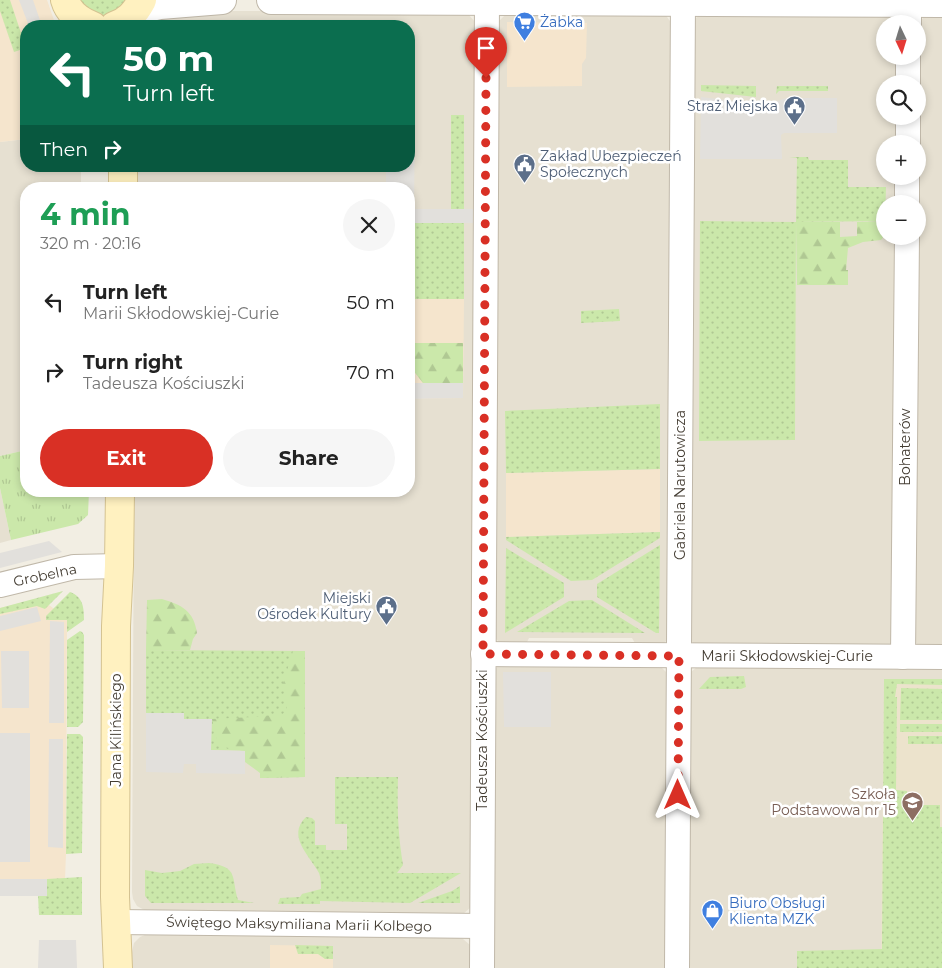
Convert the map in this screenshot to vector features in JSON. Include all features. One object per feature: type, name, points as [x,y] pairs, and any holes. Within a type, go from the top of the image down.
[{"type":"main road","points":[[65,0],[74,15],[80,20]]},
{"type":"main road","name":"Jana Kilińskiego","points":[[118,968],[116,922],[116,626],[120,497]]},
{"type":"street","points":[[128,17],[160,5],[222,0]]},
{"type":"street","points":[[271,0],[683,2],[925,7]]},
{"type":"street","name":"Tadeusza Kościuszki","points":[[482,968],[487,1]]},
{"type":"street","name":"Gabriela Narutowicza","points":[[677,968],[683,2]]},
{"type":"street","name":"Bohaterów","points":[[903,657],[907,245]]},
{"type":"street","name":"Grobelna","points":[[0,585],[74,567],[119,566]]},
{"type":"street","name":"Marii Skłodowskiej-Curie","points":[[483,654],[942,657]]},
{"type":"street","name":"Świętego Maksymiliana Marii Kolbego","points":[[116,922],[482,926]]},
{"type":"shaded area","points":[[0,0],[47,0],[54,20],[20,20],[20,140],[0,142]]},
{"type":"shaded area","points":[[19,0],[33,0],[40,20],[27,20]]},
{"type":"shaded area","points":[[167,11],[455,11],[468,14],[476,23],[471,907],[463,914],[146,911],[137,906],[133,899],[134,497],[415,497],[415,182],[137,182],[137,172],[415,172],[415,20],[148,20]]},
{"type":"shaded area","points":[[508,12],[665,14],[672,24],[669,638],[663,644],[636,645],[632,638],[529,638],[526,644],[503,643],[494,636],[498,22]]},
{"type":"shaded area","points":[[942,14],[942,648],[917,645],[915,640],[918,245],[926,245],[926,195],[919,195],[919,185],[926,185],[926,135],[919,135],[919,125],[926,125],[926,75],[920,75],[920,65],[926,65],[925,15]]},
{"type":"shaded area","points":[[699,15],[876,15],[876,65],[898,65],[898,75],[876,75],[876,125],[898,125],[898,135],[876,135],[876,185],[898,185],[897,195],[876,195],[876,245],[897,245],[894,641],[891,646],[700,645],[693,643],[690,639],[694,20]]},
{"type":"shaded area","points":[[507,22],[587,23],[586,58],[582,64],[582,86],[507,87]]},
{"type":"shaded area","points":[[701,97],[752,103],[772,103],[786,98],[837,98],[837,133],[784,133],[781,135],[782,159],[700,159]]},
{"type":"shaded area","points":[[20,140],[20,172],[81,172],[81,182],[20,182],[20,451],[0,456],[0,142]]},
{"type":"shaded area","points":[[386,172],[414,172],[414,182],[386,182]]},
{"type":"shaded area","points":[[415,209],[476,209],[476,223],[415,223]]},
{"type":"shaded area","points":[[415,299],[464,299],[463,398],[415,399]]},
{"type":"shaded area","points":[[415,383],[463,383],[463,398],[415,399]]},
{"type":"shaded area","points":[[660,469],[660,532],[506,537],[506,473]]},
{"type":"shaded area","points":[[0,488],[11,540],[0,543]]},
{"type":"shaded area","points":[[49,541],[62,552],[0,568],[0,553]]},
{"type":"shaded area","points":[[40,598],[67,619],[65,879],[47,879],[0,896],[0,608]]},
{"type":"shaded area","points":[[37,607],[41,621],[0,631],[0,616]]},
{"type":"shaded area","points":[[50,621],[64,622],[64,723],[49,723]]},
{"type":"shaded area","points":[[1,651],[29,651],[29,708],[2,708]]},
{"type":"shaded area","points":[[499,665],[660,666],[666,672],[668,676],[667,968],[491,968],[494,671]]},
{"type":"shaded area","points":[[697,667],[942,668],[942,968],[686,968],[691,672]]},
{"type":"shaded area","points":[[503,672],[551,672],[551,727],[504,727]]},
{"type":"shaded area","name":"Szkoła Podstawowa nr 15","points":[[884,679],[942,679],[942,968],[881,968]]},
{"type":"shaded area","points":[[146,713],[184,713],[184,719],[212,719],[211,750],[245,751],[245,774],[196,773],[196,764],[184,764],[183,773],[146,772]]},
{"type":"shaded area","points":[[0,733],[30,733],[30,862],[0,862]]},
{"type":"shaded area","points":[[49,739],[63,739],[63,848],[48,847]]},
{"type":"shaded area","points":[[0,879],[47,879],[47,896],[0,896]]},
{"type":"shaded area","points":[[147,934],[450,936],[463,939],[470,945],[472,968],[132,968],[134,943],[140,937]]},
{"type":"shaded area","points":[[39,940],[76,940],[77,968],[38,968]]},
{"type":"shaded area","points":[[270,945],[333,946],[333,968],[270,968]]},
{"type":"green space","points":[[0,0],[10,0],[20,30],[20,50],[14,52],[0,11]]},
{"type":"green space","points":[[80,0],[129,0],[128,3],[113,13],[102,15],[93,13]]},
{"type":"green space","points":[[701,85],[756,86],[756,97],[701,91]]},
{"type":"green space","points":[[777,86],[828,86],[828,91],[779,91],[776,94]]},
{"type":"green space","points":[[451,115],[464,115],[464,209],[451,209]]},
{"type":"green space","points":[[789,157],[808,157],[809,160],[848,160],[848,187],[886,187],[886,195],[876,195],[876,221],[796,222],[797,158]]},
{"type":"green space","points":[[700,221],[796,222],[795,440],[699,441]]},
{"type":"green space","points":[[876,221],[876,241],[863,242],[848,248],[846,270],[848,270],[848,285],[797,285],[796,222],[840,222],[840,237],[857,236],[857,222]]},
{"type":"green space","points":[[415,223],[464,223],[464,299],[415,299]]},
{"type":"green space","points":[[619,309],[620,321],[581,323],[581,311]]},
{"type":"green space","points":[[415,343],[463,343],[463,383],[423,383],[415,373]]},
{"type":"green space","points":[[660,404],[660,469],[506,473],[505,411]]},
{"type":"green space","points":[[20,451],[20,497],[89,497],[88,515],[78,524],[11,540],[0,488],[0,456]]},
{"type":"green space","points":[[660,532],[660,538],[592,580],[571,581],[506,540],[506,537]]},
{"type":"green space","points":[[660,545],[659,633],[656,633],[597,597],[597,584]]},
{"type":"green space","points":[[506,548],[564,583],[564,597],[505,633]]},
{"type":"green space","points":[[63,591],[45,609],[37,606],[0,614],[0,608]]},
{"type":"green space","points":[[70,592],[78,597],[82,603],[84,620],[67,632],[67,620],[46,620],[46,616]]},
{"type":"green space","points":[[162,599],[186,610],[193,619],[197,633],[190,650],[146,650],[147,600]]},
{"type":"green space","points":[[592,600],[645,633],[517,632],[569,601]]},
{"type":"green space","points":[[80,631],[84,635],[83,722],[78,727],[67,727],[67,640]]},
{"type":"green space","points":[[146,650],[305,651],[305,777],[260,778],[261,751],[211,750],[211,719],[184,719],[184,713],[146,713]]},
{"type":"green space","points":[[293,651],[305,651],[305,777],[260,778],[260,773],[245,762],[245,751],[218,746],[212,719],[283,714],[287,709],[283,684]]},
{"type":"green space","points":[[744,676],[746,687],[741,689],[699,689],[710,677]]},
{"type":"green space","name":"Szkoła Podstawowa nr 15","points":[[884,679],[942,679],[942,685],[897,684],[895,697],[897,697],[896,790],[907,791],[908,805],[940,805],[940,827],[942,827],[942,968],[797,968],[797,951],[882,949]]},
{"type":"green space","points":[[901,688],[942,689],[942,720],[900,720]]},
{"type":"green space","points":[[900,724],[942,724],[942,732],[900,732]]},
{"type":"green space","points":[[67,734],[80,734],[83,737],[82,853],[66,854]]},
{"type":"green space","points":[[908,736],[942,736],[942,744],[908,744]]},
{"type":"green space","points":[[335,777],[398,777],[398,821],[403,865],[397,873],[461,873],[410,903],[320,901],[320,904],[278,904],[280,898],[300,897],[302,894],[321,889],[319,873],[299,839],[298,831],[300,824],[306,817],[312,818],[315,821],[315,845],[326,845],[326,850],[347,850],[347,824],[335,824]]},
{"type":"green space","points":[[209,863],[230,870],[234,879],[238,900],[254,903],[151,903],[145,896],[145,870],[162,873],[180,871],[194,864]]},
{"type":"green space","points":[[82,877],[82,915],[39,915],[38,896],[47,896],[47,879]]},
{"type":"green space","points":[[460,886],[460,903],[418,903],[452,891]]},
{"type":"green space","points":[[295,945],[333,946],[333,959],[325,959],[318,954],[298,954]]},
{"type":"place","name":"Żabka","points":[[524,41]]},
{"type":"place","name":"Straż Miejska","points":[[794,125]]},
{"type":"place","name":"Zakład Ubezpieczeń Społecznych","points":[[524,183]]},
{"type":"place","name":"Miejski Ośrodek Kultury","points":[[387,625]]},
{"type":"place","name":"Szkoła Podstawowa nr 15","points":[[912,821]]},
{"type":"place","name":"Biuro Obsługi Klienta MZK","points":[[713,930]]},
{"type":"route","points":[[486,78],[483,654],[679,656],[678,795]]}]
